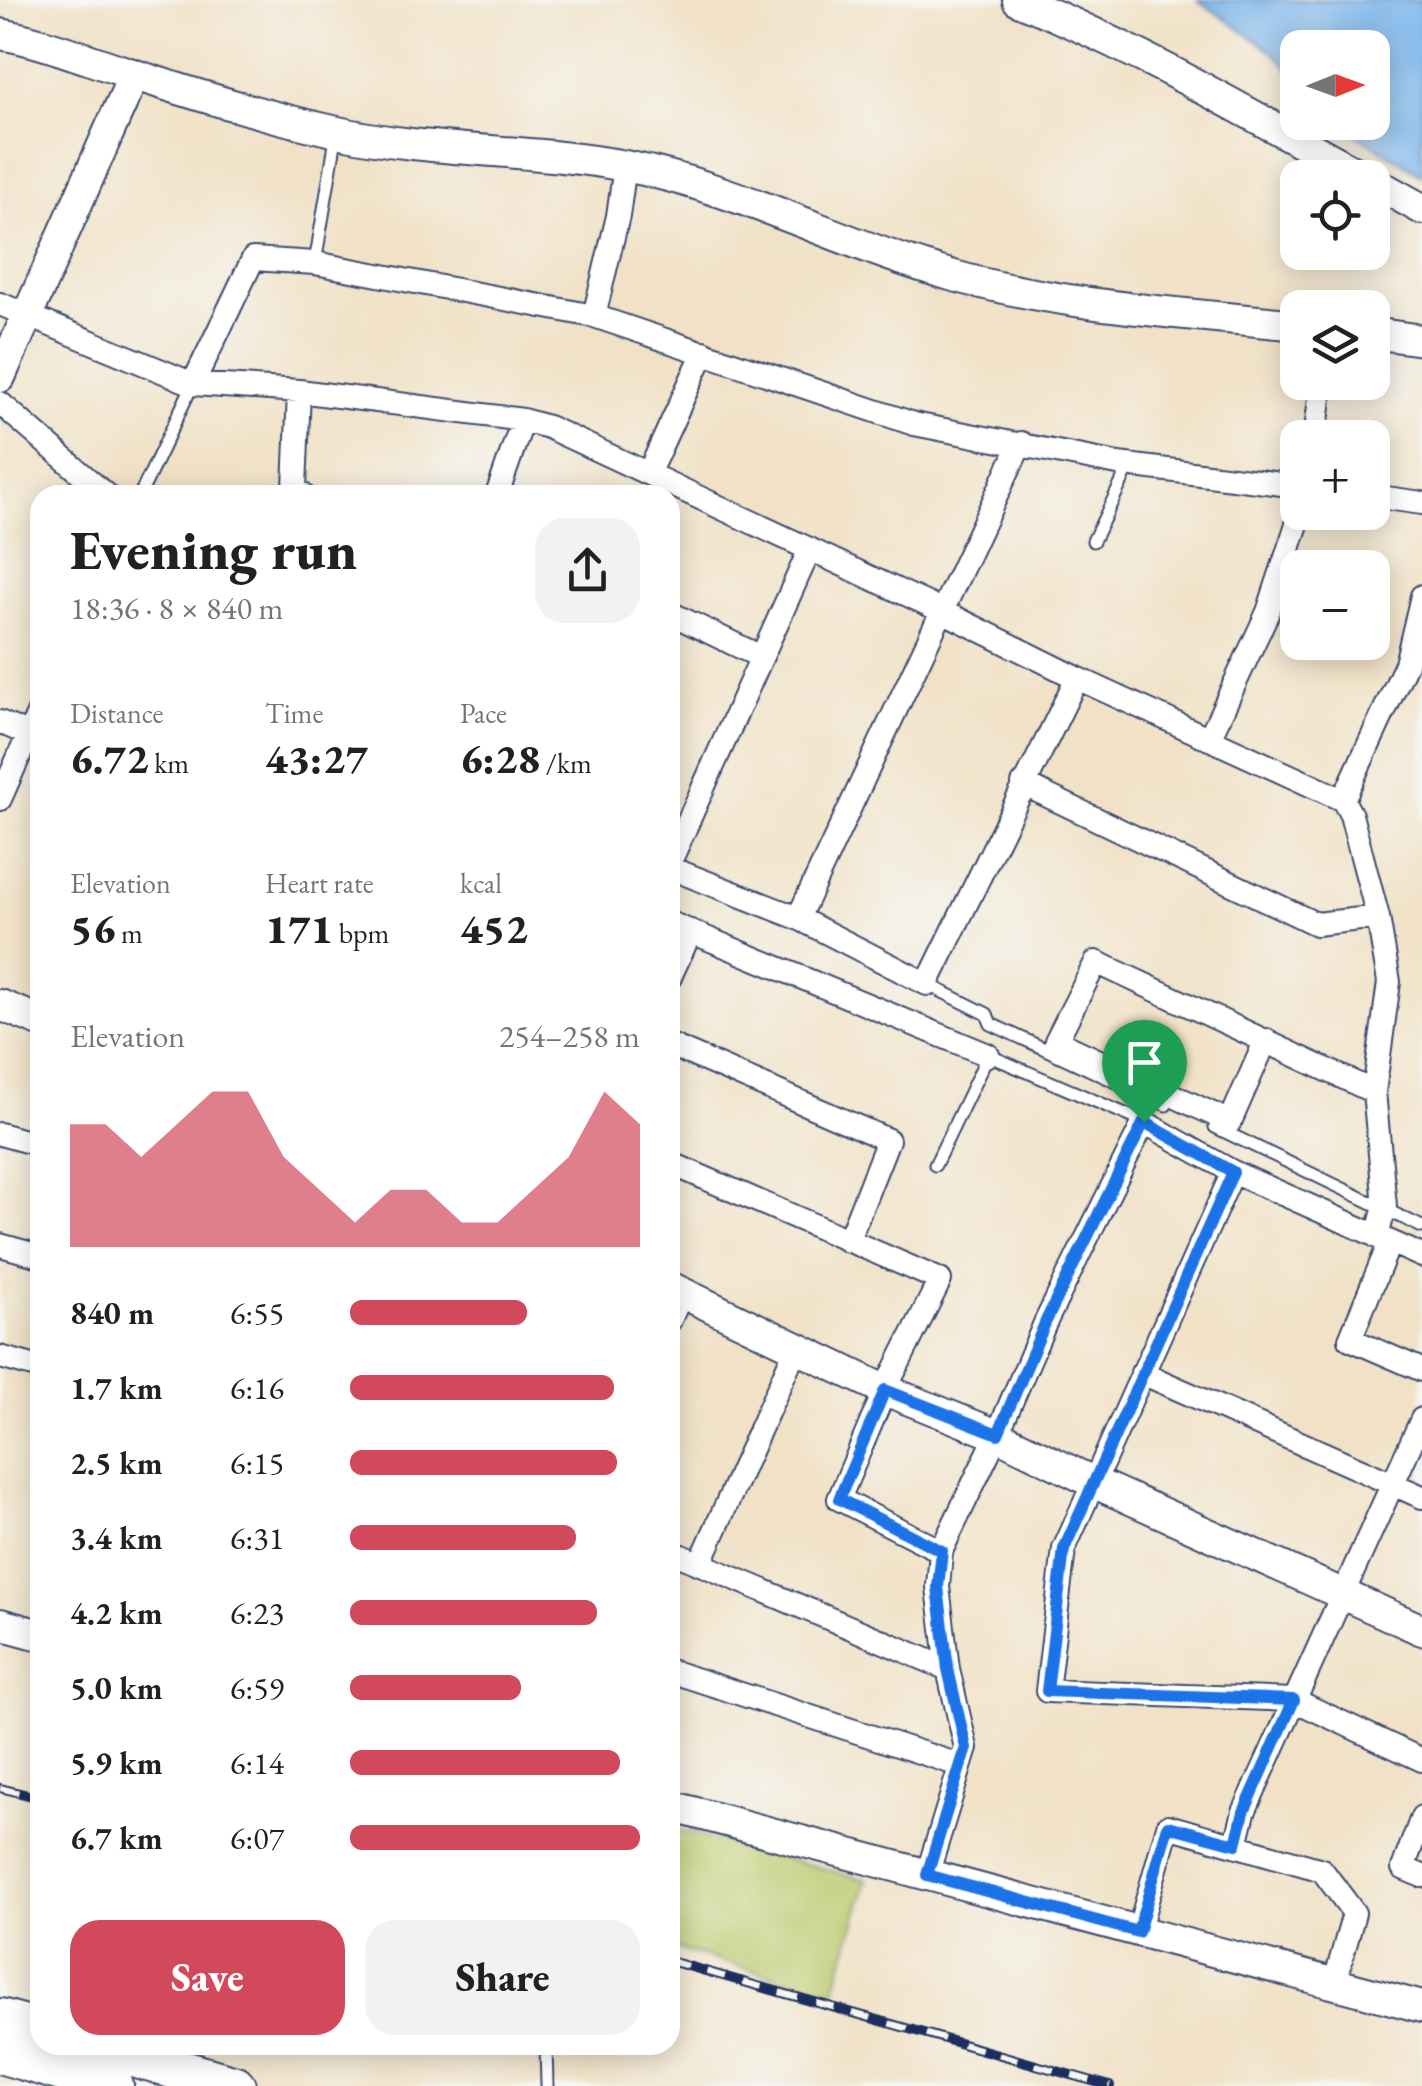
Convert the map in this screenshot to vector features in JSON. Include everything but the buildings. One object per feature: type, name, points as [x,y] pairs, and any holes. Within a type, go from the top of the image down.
[{"type":"highway","points":[[0,2018],[26,2051]]},
{"type":"highway","points":[[36,2055],[113,2086]]},
{"type":"highway","points":[[127,2055],[235,2086]]},
{"type":"street","points":[[1018,0],[1077,24],[1174,73],[1333,160]]},
{"type":"street","points":[[0,34],[336,132],[625,166],[738,197],[952,276],[1021,292],[1280,323]]},
{"type":"street","points":[[0,377],[13,311],[134,75]]},
{"type":"street","points":[[594,316],[618,216],[625,166]]},
{"type":"street","points":[[1390,191],[1422,209]]},
{"type":"street","points":[[193,384],[253,259],[316,263],[594,316],[914,424],[1130,466],[1280,484]]},
{"type":"street","points":[[13,311],[193,384],[299,391],[523,420],[548,427],[676,485]]},
{"type":"street","points":[[1390,336],[1422,340]]},
{"type":"street","points":[[649,472],[704,352]]},
{"type":"street","points":[[295,485],[299,391]]},
{"type":"street","points":[[0,403],[94,485]]},
{"type":"street","points":[[500,485],[523,420]]},
{"type":"street","points":[[798,918],[1021,443]]},
{"type":"street","points":[[680,487],[1076,678],[1343,800],[1351,815],[1378,917],[1389,982],[1374,1092],[1385,1206],[1383,1239],[1350,1338],[1422,1370]]},
{"type":"street","points":[[1390,499],[1422,503]]},
{"type":"street","points":[[1209,739],[1268,612],[1295,530]]},
{"type":"street","points":[[680,842],[810,549]]},
{"type":"street","points":[[1343,800],[1414,665],[1422,596]]},
{"type":"street","points":[[680,618],[761,657]]},
{"type":"street","points":[[680,869],[798,918],[927,984],[1076,678]]},
{"type":"street","points":[[0,722],[29,735],[0,799]]},
{"type":"street","points":[[1023,784],[1316,924],[1378,917]]},
{"type":"street","points":[[681,927],[988,1055]]},
{"type":"street","points":[[1266,1040],[1230,1122],[1056,1042],[1096,962],[1266,1040],[1374,1092]]},
{"type":"street","points":[[0,1005],[30,1017]]},
{"type":"street","points":[[680,1049],[888,1140],[848,1241]]},
{"type":"street","points":[[927,1875],[966,1748],[948,1669],[938,1587],[942,1551],[1046,1321],[1144,1122],[1233,1172],[1422,1256]]},
{"type":"street","points":[[0,1134],[30,1143]]},
{"type":"street","points":[[680,1167],[940,1280],[885,1390],[839,1499],[942,1551]]},
{"type":"street","points":[[1233,1172],[1064,1549],[1047,1691],[1294,1700],[1422,1760]]},
{"type":"street","points":[[0,1245],[30,1253]]},
{"type":"street","points":[[680,1302],[998,1434],[1095,1483],[1422,1630]]},
{"type":"street","points":[[700,1564],[796,1348]]},
{"type":"street","points":[[0,1358],[30,1366]]},
{"type":"street","points":[[1142,1373],[1422,1497]]},
{"type":"street","points":[[1236,1844],[1244,1812],[1422,1419]]},
{"type":"street","points":[[680,1555],[948,1669]]},
{"type":"street","points":[[0,1624],[30,1632]]},
{"type":"street","points":[[680,1673],[959,1765]]},
{"type":"street","points":[[680,1809],[1422,2007]]},
{"type":"street","points":[[1422,1818],[1403,1868],[1422,1876]]},
{"type":"street","points":[[1138,1932],[1168,1826],[1236,1844],[1322,1870],[1354,1914],[1334,1985]]},
{"type":"lane","points":[[316,263],[336,132]]},
{"type":"lane","points":[[145,485],[193,384]]},
{"type":"lane","points":[[1093,542],[1130,466]]},
{"type":"lane","points":[[927,984],[987,1014],[990,1024],[1385,1206],[1422,1227]]},
{"type":"lane","points":[[935,1165],[988,1055],[1144,1122]]},
{"type":"lane","points":[[546,2055],[547,2086]]},
{"type":"green space","points":[[680,1831],[867,1880],[834,1993],[680,1950]]},
{"type":"water","points":[[1198,0],[1422,0],[1422,175],[1365,140],[1390,140],[1390,30],[1280,30],[1280,60]]},
{"type":"railway","points":[[0,1788],[30,1796]]},
{"type":"railway","points":[[680,1964],[1110,2086]]},
{"type":"route","points":[[1144,1122],[1233,1172],[1064,1549],[1047,1691],[1294,1700],[1244,1812],[1236,1844],[1168,1826],[1138,1932],[927,1875],[966,1748],[948,1669],[938,1587],[942,1551],[839,1499],[885,1390],[998,1434],[1046,1321],[1144,1122]]}]
